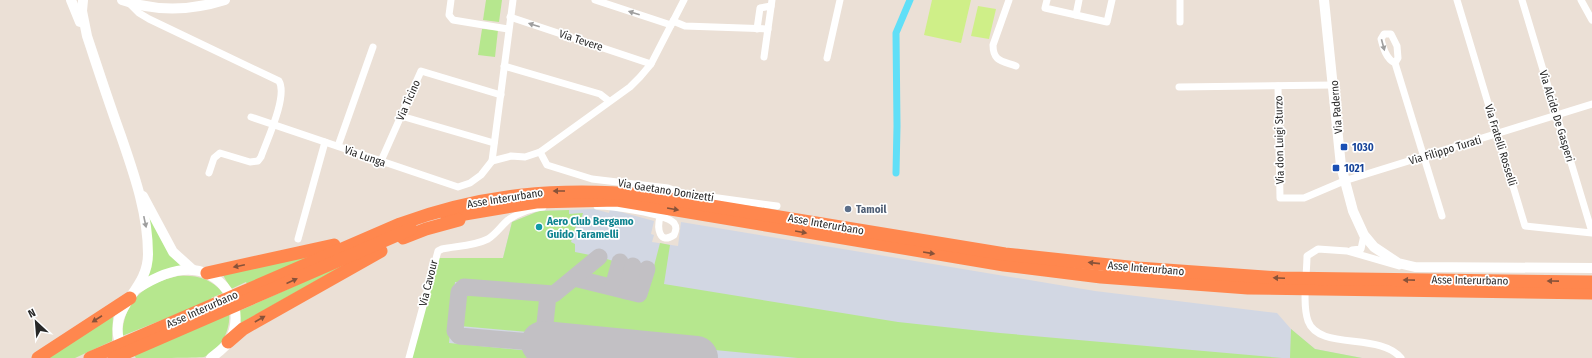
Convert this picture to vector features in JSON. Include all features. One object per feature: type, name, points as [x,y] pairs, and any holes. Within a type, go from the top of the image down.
[{"type":"highway","name":"Asse Interurbano","points":[[114,358],[359,241],[432,212],[467,203],[528,193],[595,191],[645,195],[1005,254],[1138,268],[1280,278],[1592,282]]},
{"type":"highway","name":"Asse Interurbano","points":[[95,356],[425,223],[451,216],[513,205],[555,201],[617,200],[1004,265],[1101,277],[1201,286],[1297,289],[1592,293]]},
{"type":"highway","points":[[228,342],[243,329],[403,238],[426,229],[504,210],[513,205]]},
{"type":"highway","points":[[207,273],[322,248],[348,240],[359,241]]},
{"type":"highway","points":[[38,358],[130,298]]},
{"type":"main road","points":[[72,0],[87,36],[137,184],[146,230],[148,256],[138,288],[121,310],[118,319],[118,339],[128,358]]},
{"type":"main road","points":[[83,0],[82,11],[87,36]]},
{"type":"main road","points":[[125,1],[145,8],[180,10],[224,0]]},
{"type":"main road","name":"Via Paderno","points":[[1324,0],[1344,181],[1353,211],[1364,235],[1377,253],[1398,263],[1415,267],[1592,268]]},
{"type":"main road","points":[[137,184],[174,252],[193,270]]},
{"type":"main road","points":[[138,288],[163,275],[179,270],[193,270],[207,273],[223,284],[234,302],[236,319],[233,332],[228,342],[211,358]]},
{"type":"street","points":[[451,0],[449,15],[453,20],[508,29]]},
{"type":"street","points":[[513,0],[508,29],[492,161],[512,156],[525,157],[540,152],[609,101],[630,88],[651,64],[684,0]]},
{"type":"street","points":[[595,0],[685,26],[768,29]]},
{"type":"street","points":[[827,58],[840,0]]},
{"type":"street","points":[[1009,0],[993,46],[993,53],[996,59],[1016,66]]},
{"type":"street","points":[[1047,0],[1045,8],[1107,22],[1112,0]]},
{"type":"street","points":[[1076,15],[1079,0]]},
{"type":"street","points":[[1180,0],[1180,22]]},
{"type":"street","name":"Via Fratelli Rosselli","points":[[1457,0],[1525,226],[1592,232]]},
{"type":"street","name":"Via Alcide De Gasperi","points":[[1522,0],[1592,232]]},
{"type":"street","points":[[1581,0],[1592,20]]},
{"type":"street","points":[[757,29],[760,8],[771,3]]},
{"type":"street","points":[[764,57],[771,3]]},
{"type":"street","points":[[145,8],[279,81],[282,88],[281,97],[273,124],[261,157],[258,161],[250,162],[220,152],[214,158],[209,174]]},
{"type":"street","name":"Via Tevere","points":[[510,17],[651,64]]},
{"type":"street","points":[[338,146],[373,47]]},
{"type":"street","points":[[1395,63],[1442,216]]},
{"type":"street","points":[[504,66],[600,94],[609,101]]},
{"type":"street","name":"Via Ticino","points":[[381,161],[420,71],[501,95]]},
{"type":"street","points":[[1179,87],[1334,85]]},
{"type":"street","name":"Via don Luigi Sturzo","points":[[1278,86],[1280,198],[1304,198],[1344,181]]},
{"type":"street","name":"Via Filippo Turati","points":[[1344,181],[1592,104]]},
{"type":"street","points":[[401,116],[494,143]]},
{"type":"street","name":"Via Lunga","points":[[251,117],[458,187],[470,183],[476,179],[492,161]]},
{"type":"street","points":[[298,239],[325,142]]},
{"type":"street","name":"Via Gaetano Donizetti","points":[[540,152],[547,165],[592,179],[668,188],[682,193],[777,206]]},
{"type":"street","name":"Via Cavour","points":[[409,358],[435,257],[438,251],[488,239],[497,232],[507,220],[537,208],[600,206],[637,210],[660,217]]},
{"type":"street","points":[[1361,249],[1364,235]]},
{"type":"street","name":"Via Paderno","points":[[1377,253],[1318,249],[1307,256],[1306,305],[1308,321],[1317,332],[1332,338],[1385,346],[1395,351],[1401,358]]},
{"type":"street","name":"Via Paderno","points":[[1347,251],[1361,249],[1377,253]]},
{"type":"shaded area","points":[[594,209],[609,213],[610,209],[654,221],[651,234],[654,235],[652,242],[678,246],[681,222],[1095,291],[1277,313],[1291,329],[1315,349],[1362,358],[412,358],[438,258],[503,258],[512,222],[539,211]]},
{"type":"green space","points":[[486,0],[502,0],[499,22],[483,20]]},
{"type":"green space","points":[[932,0],[971,0],[961,43],[924,35]]},
{"type":"green space","points":[[978,6],[996,9],[989,39],[971,36]]},
{"type":"green space","points":[[482,29],[498,30],[495,57],[478,55]]},
{"type":"green space","points":[[569,210],[569,214],[583,213],[580,223],[577,223],[571,242],[575,244],[575,252],[595,256],[559,286],[551,290],[455,282],[449,343],[604,358],[412,358],[438,258],[503,258],[512,222],[539,211]]},
{"type":"green space","points":[[148,214],[182,266],[147,277]]},
{"type":"green space","points":[[660,243],[670,245],[664,284],[898,322],[1000,333],[1282,358],[798,358],[550,334],[548,327],[553,302],[575,282],[643,298],[650,270],[653,270]]},
{"type":"green space","points":[[323,252],[247,284],[246,282],[231,289],[223,275]]},
{"type":"green space","points":[[603,258],[617,262],[613,279],[607,283],[581,276]]},
{"type":"green space","points":[[353,260],[241,323],[239,311]]},
{"type":"green space","points":[[624,263],[630,265],[626,282],[621,286],[618,285]]},
{"type":"green space","points":[[637,267],[643,268],[639,286],[631,288]]},
{"type":"green space","points":[[178,276],[203,278],[223,293],[211,298],[212,300],[122,336],[127,313],[132,303],[138,296],[155,283]]},
{"type":"green space","points":[[464,291],[537,299],[542,306],[543,311],[540,333],[460,326],[458,323],[462,294]]},
{"type":"green space","points":[[229,312],[228,326],[224,339],[215,350],[204,357],[136,358],[133,354]]},
{"type":"green space","points":[[113,316],[112,341],[75,358],[41,358]]},
{"type":"green space","points":[[1291,329],[1315,349],[1362,358],[1290,358]]},
{"type":"waterway","points":[[896,173],[896,33],[910,0]]},
{"type":"taxiway","points":[[548,295],[543,343],[459,336],[455,331],[459,292],[464,287],[554,294],[599,257]]},
{"type":"taxiway","points":[[613,287],[620,262]]},
{"type":"taxiway","points":[[626,291],[628,289],[633,266]]},
{"type":"taxiway","points":[[574,278],[639,294],[647,269]]},
{"type":"runway","points":[[543,343],[696,358]]},
{"type":"place","name":"1030","points":[[1344,147]]},
{"type":"place","name":"1021","points":[[1336,168]]},
{"type":"place","name":"Tamoil","points":[[848,209]]},
{"type":"place","name":"Aero Club Bergamo Guido Taramelli","points":[[539,227]]}]
